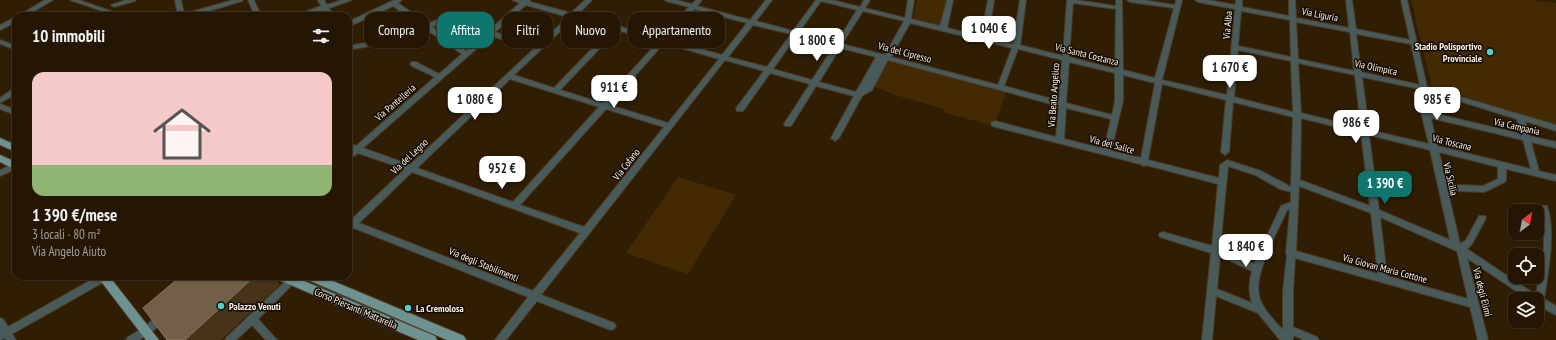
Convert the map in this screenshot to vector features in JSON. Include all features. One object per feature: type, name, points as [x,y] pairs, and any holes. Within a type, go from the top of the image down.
[{"type":"main road","points":[[0,141],[12,146]]},
{"type":"main road","points":[[0,158],[12,165]]},
{"type":"main road","points":[[108,280],[149,336]]},
{"type":"main road","name":"Corso Piersanti Mattarella","points":[[295,280],[431,340]]},
{"type":"main road","name":"Corso Piersanti Mattarella","points":[[319,280],[460,340]]},
{"type":"street","points":[[28,12],[50,0]]},
{"type":"street","points":[[73,0],[105,10],[115,8],[133,0]]},
{"type":"street","points":[[178,0],[180,12]]},
{"type":"street","points":[[199,12],[240,0]]},
{"type":"street","points":[[251,0],[256,12]]},
{"type":"street","points":[[321,0],[328,12]]},
{"type":"street","points":[[309,12],[349,0]]},
{"type":"street","points":[[515,0],[526,1],[561,12]]},
{"type":"street","name":"Via del Legno","points":[[576,12],[589,0]]},
{"type":"street","name":"Via del Cipresso","points":[[668,0],[1115,118]]},
{"type":"street","points":[[688,12],[699,0]]},
{"type":"street","name":"Via Cofano","points":[[500,340],[768,0]]},
{"type":"street","points":[[740,109],[819,0]]},
{"type":"street","name":"Via Santa Costanza","points":[[824,0],[1231,99]]},
{"type":"street","points":[[788,124],[867,0]]},
{"type":"street","points":[[835,138],[858,95],[908,20],[911,0]]},
{"type":"street","points":[[943,29],[950,0]]},
{"type":"street","points":[[984,39],[991,0]]},
{"type":"street","points":[[1000,88],[1016,47],[1023,0]]},
{"type":"street","points":[[1107,153],[1119,101],[1118,0]]},
{"type":"street","points":[[1130,0],[1178,3],[1158,81],[1144,163]]},
{"type":"street","name":"Via Liguria","points":[[1198,0],[1414,43]]},
{"type":"street","name":"Via Alba","points":[[1225,152],[1239,0]]},
{"type":"street","points":[[1287,340],[1290,254],[1296,187],[1297,115],[1292,0]]},
{"type":"street","points":[[1349,0],[1383,279]]},
{"type":"street","name":"Via Sicilia","points":[[1404,0],[1424,88],[1423,95],[1433,148],[1458,248]]},
{"type":"street","name":"Via Pantelleria","points":[[494,29],[526,1]]},
{"type":"street","points":[[1070,1],[1119,9]]},
{"type":"street","name":"Via Beato Angelico","points":[[1060,141],[1070,1]]},
{"type":"street","points":[[352,23],[396,2],[408,12]]},
{"type":"street","points":[[0,28],[12,21]]},
{"type":"street","name":"Via del Legno","points":[[352,222],[561,26]]},
{"type":"street","points":[[429,28],[466,54]]},
{"type":"street","points":[[0,42],[12,46]]},
{"type":"street","points":[[352,47],[364,45]]},
{"type":"street","name":"Via Olimpica","points":[[1235,47],[1424,88],[1556,128]]},
{"type":"street","name":"Via Pantelleria","points":[[352,153],[473,48]]},
{"type":"street","points":[[555,91],[597,48]]},
{"type":"street","points":[[514,206],[656,48]]},
{"type":"street","points":[[687,48],[858,95]]},
{"type":"street","points":[[414,64],[440,77]]},
{"type":"street","points":[[508,76],[669,126]]},
{"type":"street","points":[[0,101],[12,94]]},
{"type":"street","name":"Via Toscana","points":[[1231,99],[1556,178]]},
{"type":"street","points":[[0,106],[12,111]]},
{"type":"street","name":"Via Campania","points":[[1426,114],[1556,145]]},
{"type":"street","points":[[1520,118],[1536,173]]},
{"type":"street","name":"Via del Salice","points":[[996,124],[1223,182]]},
{"type":"street","points":[[352,147],[585,232]]},
{"type":"street","points":[[1207,340],[1224,165],[1227,163],[1258,173],[1283,187],[1296,187],[1374,212],[1458,248],[1525,292]]},
{"type":"street","points":[[1441,184],[1458,188],[1484,189],[1502,180],[1502,165]]},
{"type":"street","points":[[0,173],[12,167]]},
{"type":"street","points":[[1287,340],[1261,310],[1253,293],[1257,269],[1284,208],[1295,204]]},
{"type":"street","points":[[1539,292],[1548,248],[1548,229],[1544,208]]},
{"type":"street","points":[[1458,248],[1469,242],[1482,218]]},
{"type":"street","name":"Via degli Stabilimenti","points":[[352,226],[611,326]]},
{"type":"street","points":[[1162,235],[1216,251],[1257,269]]},
{"type":"street","name":"Via degli Elimi","points":[[1458,248],[1483,340]]},
{"type":"street","name":"Via Giovan Maria Cottone","points":[[1290,254],[1474,304]]},
{"type":"street","points":[[0,322],[6,336],[98,280]]},
{"type":"street","points":[[230,340],[288,280]]},
{"type":"street","points":[[1212,290],[1261,310]]},
{"type":"street","points":[[1544,304],[1556,311]]},
{"type":"street","points":[[131,340],[149,336],[170,311]]},
{"type":"street","points":[[252,319],[272,340]]},
{"type":"street","points":[[1288,329],[1314,340]]},
{"type":"shaded area","points":[[917,0],[947,0],[940,26],[913,20]]},
{"type":"shaded area","name":"Stadio Polisportivo Provinciale","points":[[1410,0],[1530,0],[1556,3],[1556,125],[1432,87],[1413,5]]},
{"type":"shaded area","points":[[992,16],[1003,28],[1013,44],[989,37]]},
{"type":"shaded area","points":[[889,61],[1006,92],[994,126],[943,112],[944,109],[892,94],[874,86]]},
{"type":"shaded area","points":[[678,177],[736,195],[688,274],[626,253]]},
{"type":"building","points":[[176,280],[251,280],[185,340],[167,340],[143,308]]},
{"type":"place","name":"Stadio Polisportivo Provinciale","points":[[1490,52]]},
{"type":"place","name":"Palazzo Venuti","points":[[221,306]]},
{"type":"place","name":"La Cremolosa","points":[[408,308]]}]
